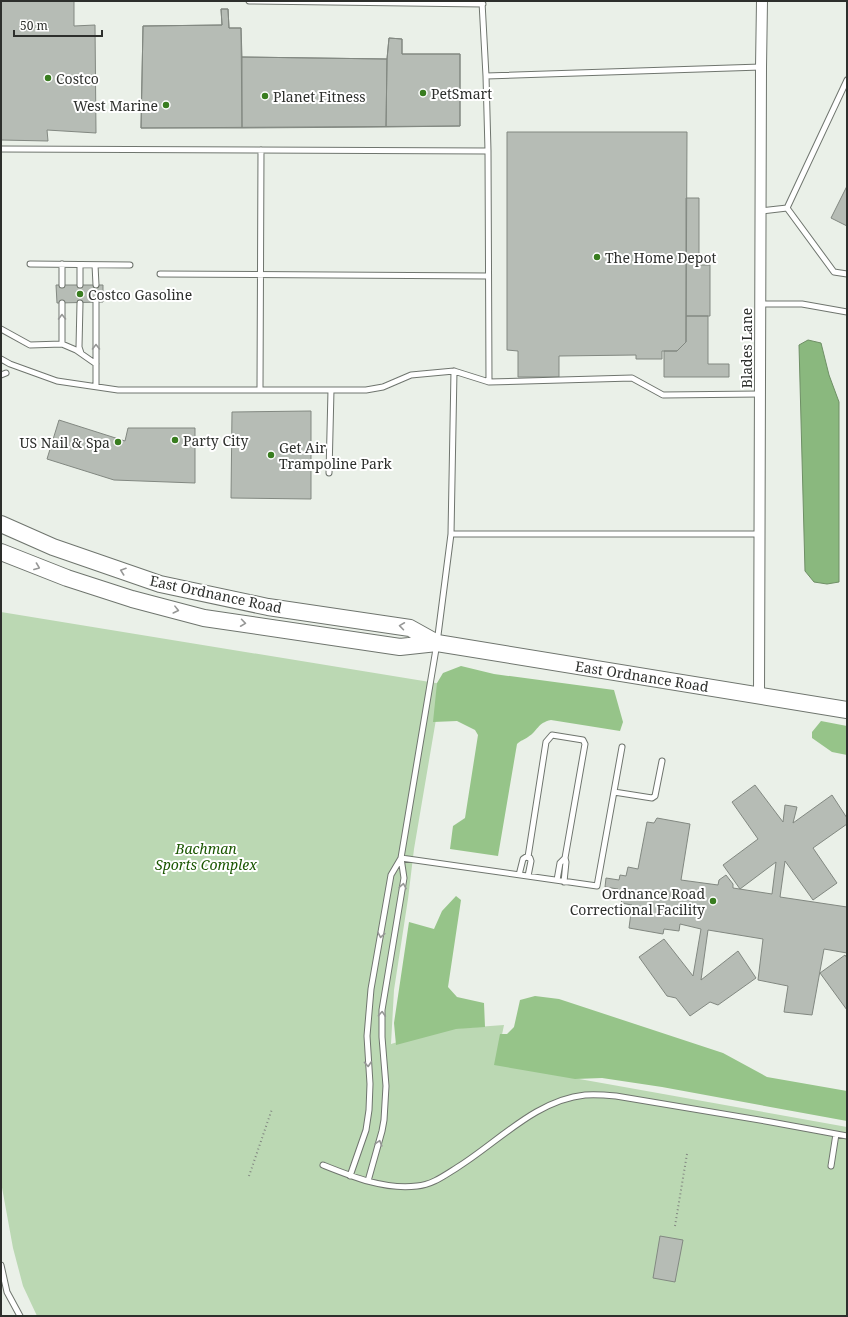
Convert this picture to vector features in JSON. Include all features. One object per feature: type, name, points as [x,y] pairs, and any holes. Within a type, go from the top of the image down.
[{"type":"main road","name":"East Ordnance Road","points":[[1,524],[53,547],[160,584],[268,607],[410,628],[437,643]]},
{"type":"main road","name":"East Ordnance Road","points":[[1,552],[67,578],[125,597],[204,618],[400,646],[437,643],[847,710]]},
{"type":"street","name":"Blades Lane","points":[[759,696],[762,1]]},
{"type":"lane","points":[[249,1],[482,2],[488,151],[489,382]]},
{"type":"lane","points":[[486,76],[761,67]]},
{"type":"lane","points":[[787,208],[847,80]]},
{"type":"lane","points":[[1,149],[488,151]]},
{"type":"lane","points":[[260,390],[261,150]]},
{"type":"lane","points":[[761,211],[787,208]]},
{"type":"lane","points":[[787,208],[834,272],[847,274]]},
{"type":"lane","points":[[30,264],[130,265]]},
{"type":"lane","points":[[62,264],[62,285]]},
{"type":"lane","points":[[80,265],[80,285]]},
{"type":"lane","points":[[95,265],[96,285]]},
{"type":"lane","points":[[160,274],[488,276]]},
{"type":"lane","points":[[96,302],[96,386]]},
{"type":"lane","points":[[62,303],[62,344]]},
{"type":"lane","points":[[80,303],[79,346],[82,354]]},
{"type":"lane","points":[[761,304],[802,304],[847,312]]},
{"type":"lane","points":[[1,329],[30,345],[62,344],[76,350],[96,364]]},
{"type":"lane","points":[[1,359],[10,364],[57,381],[118,390],[366,390],[383,387],[411,375],[454,370],[489,382],[632,378],[664,395],[760,394]]},
{"type":"lane","points":[[368,1181],[384,1120],[386,1086],[382,1037],[382,1010],[404,878],[401,858],[437,643],[451,534],[454,370]]},
{"type":"lane","points":[[329,473],[331,390]]},
{"type":"lane","points":[[451,534],[760,534]]},
{"type":"lane","points":[[528,876],[531,861],[530,858],[528,858],[546,742],[552,735],[583,740],[585,744],[565,858],[564,882]]},
{"type":"lane","points":[[401,858],[597,886],[622,746]]},
{"type":"lane","points":[[614,792],[652,798],[655,796],[662,761]]},
{"type":"lane","points":[[350,1176],[366,1130],[369,1110],[370,1084],[367,1036],[371,989],[391,875],[401,858]]},
{"type":"lane","points":[[519,875],[523,859],[528,858]]},
{"type":"lane","points":[[557,880],[560,863],[565,858]]},
{"type":"lane","points":[[323,1165],[350,1176],[384,1185],[408,1187],[418,1186],[431,1182],[464,1164],[538,1111],[558,1101],[585,1095],[598,1094],[847,1136]]},
{"type":"lane","points":[[831,1166],[836,1134]]},
{"type":"lane","points":[[1,1265],[6,1292],[20,1316]]},
{"type":"path","points":[[249,1176],[272,1109]]},
{"type":"path","points":[[675,1226],[687,1154]]},
{"type":"green space","name":"Bachman Sports Complex","points":[[1,612],[442,684],[414,849],[394,990],[391,1044],[434,1031],[504,1025],[496,1064],[847,1127],[847,1316],[37,1316],[23,1286],[13,1248],[1,1182]]},
{"type":"shaded area","points":[[808,340],[821,343],[829,375],[839,402],[839,582],[827,584],[814,582],[805,571],[799,345]]},
{"type":"shaded area","points":[[461,666],[494,674],[614,690],[623,722],[620,731],[551,720],[546,721],[531,735],[517,744],[498,856],[450,849],[453,826],[465,818],[478,735],[475,730],[457,721],[433,722],[437,683],[443,673]]},
{"type":"shaded area","points":[[821,721],[847,726],[847,755],[832,752],[812,738],[812,732]]},
{"type":"shaded area","points":[[456,896],[461,900],[448,987],[457,997],[484,1003],[485,1027],[456,1029],[396,1045],[394,1023],[409,922],[434,929],[442,911]]},
{"type":"shaded area","points":[[535,996],[559,999],[723,1053],[767,1077],[847,1091],[847,1121],[662,1087],[602,1078],[575,1079],[494,1065],[500,1034],[507,1034],[514,1027],[520,1000]]},
{"type":"building","name":"Costco","points":[[1,1],[74,1],[74,26],[95,25],[96,133],[47,130],[48,141],[1,140]]},
{"type":"building","points":[[221,9],[228,9],[229,28],[241,28],[242,57],[387,59],[389,38],[402,39],[402,54],[460,54],[460,126],[141,128],[143,26],[222,25]]},
{"type":"building","points":[[221,9],[228,9],[229,28],[241,28],[242,128],[141,128],[143,26],[222,25]]},
{"type":"building","name":"PetSmart","points":[[389,38],[402,39],[402,54],[460,54],[460,126],[386,127],[387,59]]},
{"type":"building","points":[[242,57],[387,59],[386,127],[242,128]]},
{"type":"building","name":"The Home Depot","points":[[507,132],[687,132],[686,342],[677,351],[662,351],[662,359],[636,359],[636,355],[559,356],[559,377],[518,377],[518,351],[507,350]]},
{"type":"building","points":[[847,186],[847,226],[831,218]]},
{"type":"building","points":[[686,198],[699,198],[699,265],[710,265],[710,316],[686,316]]},
{"type":"building","name":"Costco Gasoline","points":[[56,285],[103,285],[103,302],[57,303]]},
{"type":"building","points":[[686,316],[708,316],[708,364],[729,364],[729,377],[664,377],[664,351],[677,351],[686,342]]},
{"type":"building","name":"Get Air Trampoline Park","points":[[311,411],[311,499],[231,498],[232,412]]},
{"type":"building","points":[[59,420],[125,441],[128,428],[195,428],[195,483],[114,480],[47,459]]},
{"type":"building","name":"Ordnance Road Correctional Facility","points":[[755,785],[783,822],[785,805],[797,807],[793,823],[832,795],[847,818],[847,824],[813,848],[837,883],[813,900],[785,861],[780,897],[847,907],[847,953],[824,949],[812,1015],[784,1012],[788,986],[758,980],[763,939],[708,930],[701,980],[738,951],[756,978],[718,1005],[710,1002],[690,1016],[676,998],[667,996],[639,957],[664,939],[693,976],[701,929],[680,924],[679,931],[664,929],[663,934],[629,928],[632,905],[621,903],[623,896],[616,894],[618,889],[605,887],[606,878],[619,880],[620,875],[626,876],[628,867],[638,869],[647,822],[654,823],[657,818],[690,824],[681,880],[718,885],[719,880],[726,875],[733,884],[733,888],[772,894],[776,862],[740,889],[723,865],[758,839],[732,802]]},
{"type":"building","points":[[845,955],[847,958],[847,1010],[820,973]]},
{"type":"building","points":[[660,1236],[683,1240],[675,1282],[653,1278]]},
{"type":"place","name":"Costco","points":[[48,78]]},
{"type":"place","name":"PetSmart","points":[[423,93]]},
{"type":"place","name":"Planet Fitness","points":[[265,96]]},
{"type":"place","name":"West Marine","points":[[166,105]]},
{"type":"place","name":"The Home Depot","points":[[597,257]]},
{"type":"place","name":"Costco Gasoline","points":[[80,294]]},
{"type":"place","name":"Party City","points":[[175,440]]},
{"type":"place","name":"US Nail & Spa","points":[[118,442]]},
{"type":"place","name":"Get Air Trampoline Park","points":[[271,455]]},
{"type":"place","name":"Ordnance Road Correctional Facility","points":[[713,901]]}]
